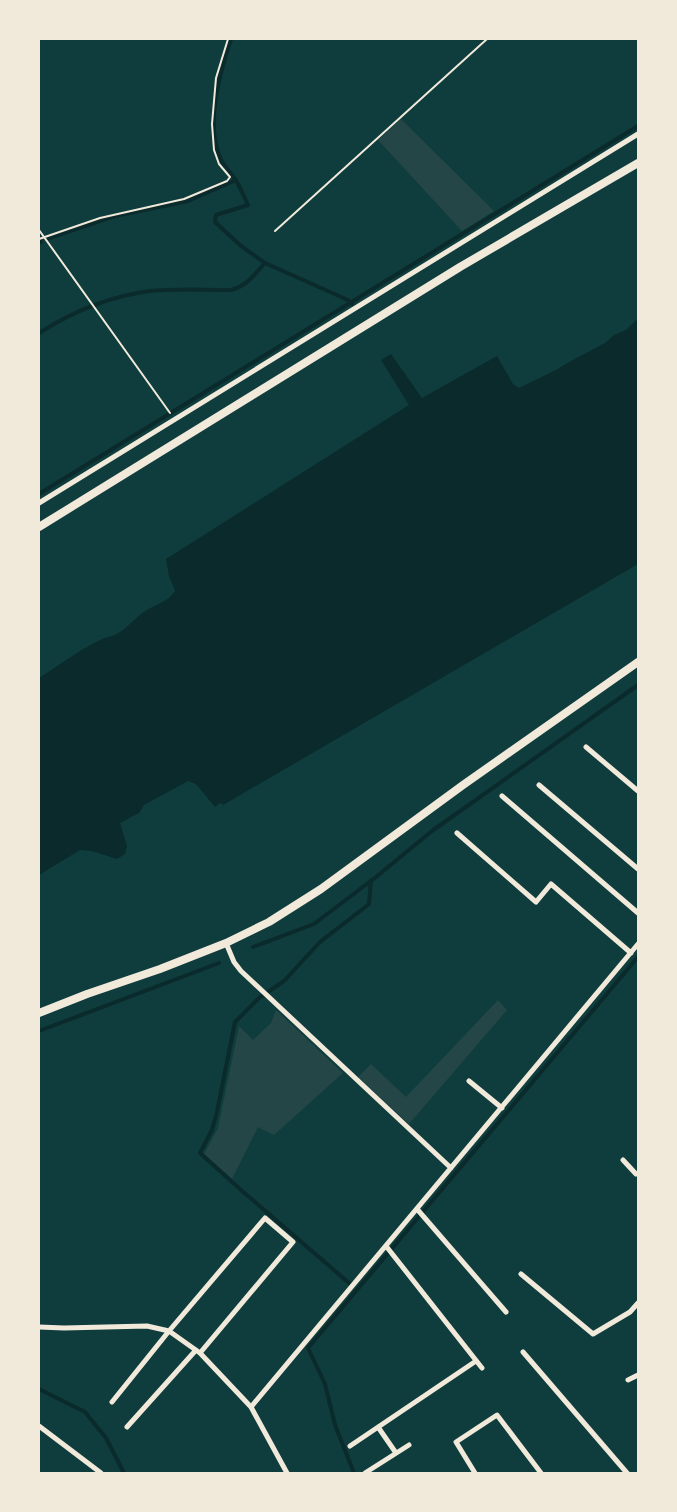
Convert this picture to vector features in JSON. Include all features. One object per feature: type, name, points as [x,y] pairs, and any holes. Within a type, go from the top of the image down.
[{"type":"street","points":[[39,503],[638,134]]},
{"type":"street","points":[[39,527],[460,267],[638,163]]},
{"type":"street","points":[[39,1013],[226,943],[269,922],[321,889],[463,784],[638,662]]},
{"type":"street","points":[[586,747],[638,791]]},
{"type":"street","points":[[539,785],[638,869]]},
{"type":"street","points":[[502,796],[638,913]]},
{"type":"street","points":[[457,833],[536,902],[551,884],[631,953]]},
{"type":"street","points":[[226,943],[234,962],[241,971],[451,1168]]},
{"type":"street","points":[[251,1407],[421,1212],[451,1168],[638,944]]},
{"type":"street","points":[[469,1081],[502,1108]]},
{"type":"street","points":[[622,1160],[637,1174]]},
{"type":"street","points":[[421,1212],[506,1312]]},
{"type":"street","points":[[112,1402],[168,1331],[265,1218],[293,1242],[198,1351],[127,1427]]},
{"type":"street","points":[[389,1250],[482,1368]]},
{"type":"street","points":[[521,1274],[593,1334],[630,1312],[638,1303]]},
{"type":"street","points":[[39,1327],[147,1326],[168,1331],[198,1351],[251,1407],[286,1473]]},
{"type":"street","points":[[523,1352],[627,1473]]},
{"type":"street","points":[[350,1446],[476,1361]]},
{"type":"street","points":[[628,1380],[638,1375]]},
{"type":"street","points":[[476,1473],[456,1442],[497,1415],[541,1473]]},
{"type":"street","points":[[39,1426],[101,1473]]},
{"type":"street","points":[[378,1427],[396,1453]]},
{"type":"street","points":[[366,1473],[409,1445]]},
{"type":"path","points":[[39,239],[100,218],[184,199],[227,182],[230,177],[219,164],[214,150],[212,124],[216,78],[228,39]]},
{"type":"path","points":[[274,230],[487,39]]},
{"type":"path","points":[[39,230],[168,410]]},
{"type":"shaded area","points":[[401,119],[494,211],[462,231],[378,140]]},
{"type":"shaded area","points":[[638,318],[638,564],[223,805],[220,803],[215,807],[196,784],[188,781],[144,805],[139,813],[120,823],[127,846],[125,854],[117,859],[92,851],[80,850],[39,875],[39,678],[91,645],[120,632],[148,609],[165,601],[172,595],[175,591],[169,576],[166,559],[409,405],[381,360],[391,354],[422,398],[497,356],[513,384],[519,388],[605,343],[614,335],[626,330]]},
{"type":"shaded area","points":[[498,1000],[507,1010],[409,1124],[358,1077],[371,1064],[406,1097]]},
{"type":"shaded area","points":[[276,1010],[343,1073],[274,1135],[258,1127],[232,1179],[204,1154],[218,1128],[239,1026],[253,1040],[271,1023]]},
{"type":"waterway","points":[[231,39],[216,97],[214,112],[215,142],[220,159],[238,184],[248,205],[216,215],[215,222],[241,246],[265,263],[348,300],[352,304]]},
{"type":"waterway","points":[[39,494],[638,126]]},
{"type":"waterway","points":[[49,238],[115,216],[188,201],[236,180]]},
{"type":"waterway","points":[[39,333],[65,318],[92,306],[135,293],[170,290],[231,290],[246,283],[265,263]]},
{"type":"waterway","points":[[253,947],[314,924],[432,831],[638,685]]},
{"type":"waterway","points":[[349,1283],[200,1153],[212,1130],[217,1112],[235,1022],[259,998],[284,981],[320,942],[369,904],[371,880]]},
{"type":"waterway","points":[[354,1473],[335,1425],[325,1384],[308,1348],[638,957]]},
{"type":"waterway","points":[[39,1031],[219,963]]},
{"type":"waterway","points":[[39,1389],[85,1412],[106,1438],[124,1473]]}]
